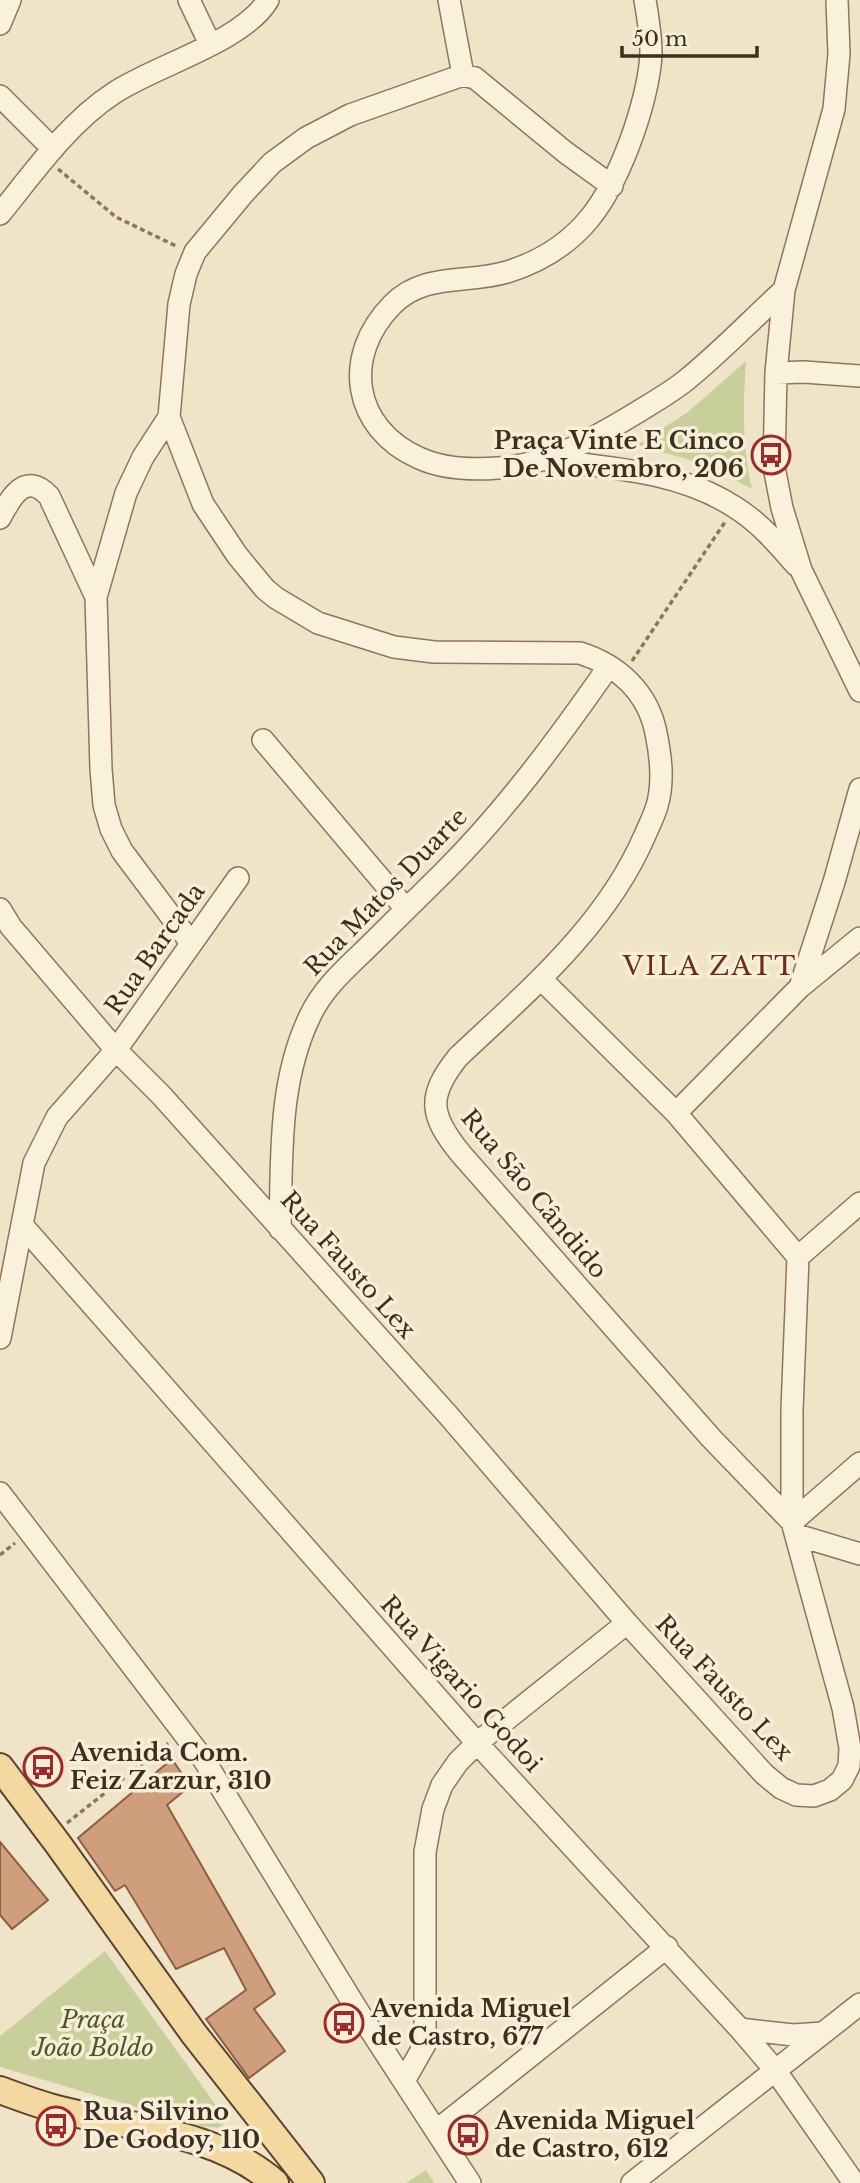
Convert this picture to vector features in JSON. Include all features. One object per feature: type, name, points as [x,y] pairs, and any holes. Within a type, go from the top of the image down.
[{"type":"main road","points":[[0,1767],[194,2034],[311,2183]]},
{"type":"main road","points":[[0,2090],[56,2109],[134,2126],[226,2152],[262,2172],[275,2183]]},
{"type":"main road","points":[[226,2152],[240,2151],[252,2143],[259,2131],[259,2117]]},
{"type":"street","points":[[0,24],[10,0]]},
{"type":"street","points":[[189,0],[210,44]]},
{"type":"street","points":[[0,214],[49,153],[92,110],[114,93],[242,29],[261,12],[268,0]]},
{"type":"street","points":[[449,0],[463,75],[475,78],[565,152],[612,186]]},
{"type":"street","points":[[645,0],[651,46],[640,114],[612,186],[599,209],[560,247],[535,261],[506,272],[424,284],[408,291],[393,303],[377,321],[368,338],[362,359],[359,377],[367,409],[386,435],[420,459],[443,466],[501,468],[545,460],[602,433],[685,382],[783,290]]},
{"type":"street","points":[[837,0],[839,54],[834,109],[783,290],[776,373],[774,467],[782,508],[801,570],[860,691]]},
{"type":"street","name":"Rua São Cândido","points":[[463,75],[350,114],[306,138],[272,163],[243,194],[195,252],[186,274],[179,304],[169,417],[203,504],[237,555],[265,589],[318,624],[394,647],[434,652],[580,653],[616,670],[645,700],[654,722],[662,775],[657,807],[637,855],[605,905],[541,979],[458,1057],[447,1071],[436,1100],[439,1124],[461,1154],[693,1418],[795,1528]]},
{"type":"street","points":[[0,96],[49,153]]},
{"type":"street","points":[[776,373],[860,376]]},
{"type":"street","points":[[169,417],[143,457],[126,494],[96,597],[101,769],[104,805],[111,829],[122,851],[191,943]]},
{"type":"street","points":[[545,460],[617,468],[669,478],[707,491],[735,507],[774,540],[801,570]]},
{"type":"street","points":[[0,518],[9,500],[18,490],[26,486],[43,490],[49,496],[96,597]]},
{"type":"street","name":"Rua Matos Duarte","points":[[280,1229],[283,1114],[294,1054],[310,1014],[331,982],[485,828],[616,670]]},
{"type":"street","points":[[263,740],[406,909]]},
{"type":"street","points":[[800,987],[860,789]]},
{"type":"street","name":"Rua Barcada","points":[[0,1338],[34,1163],[44,1140],[71,1098],[116,1050],[238,877]]},
{"type":"street","name":"Rua Fausto Lex","points":[[0,909],[11,927],[116,1050],[161,1095],[448,1415],[627,1623],[764,1774],[781,1788],[796,1795],[814,1796],[830,1790],[842,1780],[849,1766],[848,1727],[795,1528],[792,1410],[798,1257]]},
{"type":"street","points":[[676,1113],[800,987],[860,938]]},
{"type":"street","points":[[541,979],[676,1113],[798,1257],[860,1203]]},
{"type":"street","name":"Rua Vigario Godoi","points":[[22,1225],[477,1743],[740,2029],[775,2070],[854,2183]]},
{"type":"street","points":[[860,1462],[795,1528],[860,1554]]},
{"type":"street","points":[[0,1493],[204,1760],[470,2183]]},
{"type":"street","points":[[404,2081],[425,2044],[425,1852],[432,1810],[442,1785],[458,1762],[477,1743],[627,1623]]},
{"type":"street","points":[[436,2130],[667,1947]]},
{"type":"street","points":[[632,2183],[860,2004]]},
{"type":"street","points":[[740,2029],[793,2035],[823,2033]]},
{"type":"path","points":[[49,153],[116,217],[159,239],[195,252]]},
{"type":"path","points":[[616,670],[735,507]]},
{"type":"path","points":[[52,1835],[183,1732]]},
{"type":"green space","points":[[746,361],[744,425],[746,458],[752,489],[704,464],[637,445],[688,412]]},
{"type":"green space","name":"Praça João Boldo","points":[[105,1951],[226,2119],[221,2128],[200,2126],[0,2067],[0,2036]]},
{"type":"green space","points":[[426,2170],[434,2183],[406,2183]]},
{"type":"building","points":[[172,1759],[190,1786],[167,1805],[275,1994],[254,2009],[285,2051],[249,2078],[206,2019],[246,1990],[224,1948],[176,1969],[125,1885],[115,1891],[78,1838]]},
{"type":"building","points":[[0,1842],[48,1900],[12,1929],[0,1915]]},
{"type":"place","name":"Praça Vinte E Cinco De Novembro, 206","points":[[771,455]]},
{"type":"place","name":"Avenida Com. Feiz Zarzur, 310","points":[[43,1767]]},
{"type":"place","name":"Avenida Miguel de Castro, 677","points":[[344,2023]]},
{"type":"place","name":"Rua Silvino De Godoy, 110","points":[[56,2126]]},
{"type":"place","name":"Avenida Miguel de Castro, 612","points":[[468,2135]]},
{"type":"district","name":"VILA ZATT","points":[[710,966]]}]
